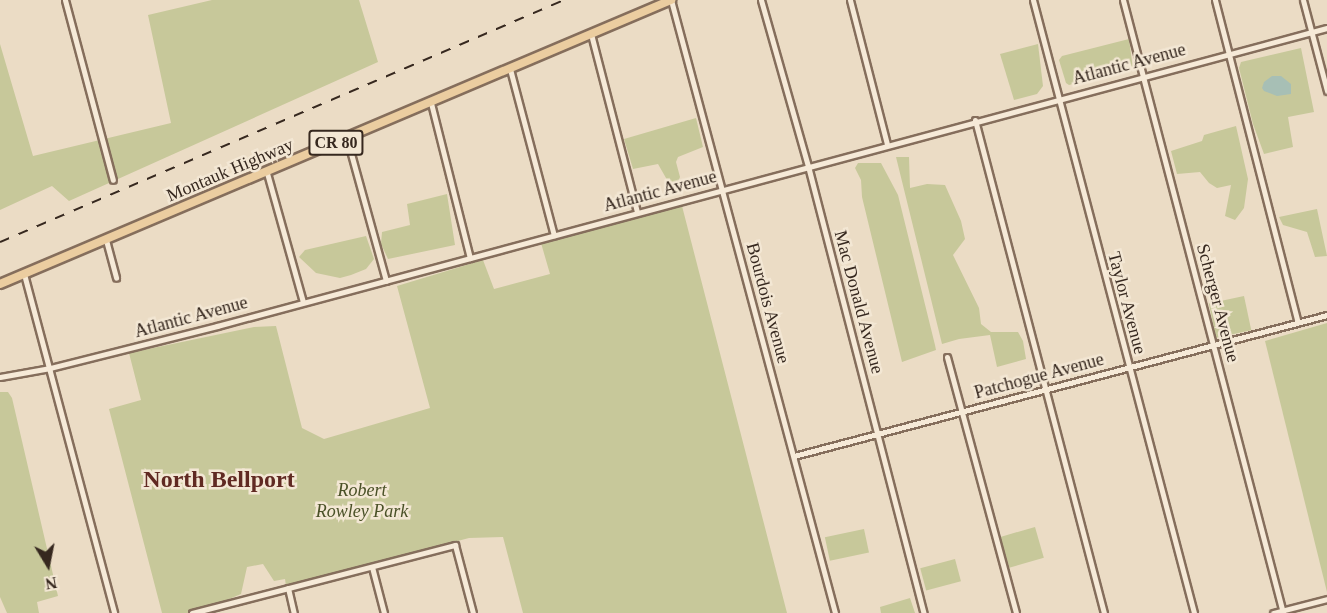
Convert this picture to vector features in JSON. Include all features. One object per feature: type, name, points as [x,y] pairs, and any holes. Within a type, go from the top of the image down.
[{"type":"main road","name":"Montauk Highway","points":[[0,284],[267,173],[671,0]]},
{"type":"street","points":[[65,0],[113,180]]},
{"type":"street","name":"Bourdois Avenue","points":[[671,0],[835,613]]},
{"type":"street","name":"Mac Donald Avenue","points":[[761,0],[808,166],[924,613]]},
{"type":"street","points":[[850,0],[887,144]]},
{"type":"street","name":"Taylor Avenue","points":[[1033,0],[1057,99],[1194,613]]},
{"type":"street","name":"Scherger Avenue","points":[[1123,0],[1282,612]]},
{"type":"street","points":[[1215,0],[1298,323]]},
{"type":"street","points":[[1303,0],[1327,91]]},
{"type":"street","name":"Atlantic Avenue","points":[[0,377],[50,368],[303,303],[975,120],[1327,28]]},
{"type":"street","points":[[591,34],[637,212]]},
{"type":"street","points":[[510,69],[554,234]]},
{"type":"street","points":[[431,103],[470,258]]},
{"type":"street","points":[[975,120],[1043,390],[1104,613]]},
{"type":"street","points":[[347,139],[386,281]]},
{"type":"street","points":[[267,173],[303,303]]},
{"type":"street","points":[[106,240],[116,278]]},
{"type":"street","points":[[24,274],[114,613]]},
{"type":"street","name":"Patchogue Avenue","points":[[794,456],[1327,315]]},
{"type":"street","points":[[947,357],[1016,613]]},
{"type":"street","points":[[192,613],[455,545],[473,613]]},
{"type":"street","points":[[372,567],[384,613]]},
{"type":"street","points":[[288,588],[294,613]]},
{"type":"street","points":[[1273,613],[1327,599]]},
{"type":"green space","points":[[212,0],[359,0],[378,62],[69,201],[52,186],[0,210],[0,44],[33,156],[171,123],[148,15]]},
{"type":"green space","points":[[1129,39],[1133,69],[1069,85],[1066,83],[1059,60],[1062,56]]},
{"type":"green space","points":[[1038,44],[1043,86],[1037,94],[1014,100],[1000,54]]},
{"type":"green space","points":[[1301,48],[1314,112],[1288,117],[1293,147],[1264,154],[1253,124],[1239,68],[1241,62]]},
{"type":"green space","points":[[696,118],[703,147],[678,157],[676,162],[680,177],[678,182],[670,185],[658,164],[633,169],[624,139]]},
{"type":"green space","points":[[1236,126],[1248,179],[1244,208],[1235,220],[1225,216],[1231,185],[1217,188],[1209,183],[1200,172],[1177,174],[1171,151],[1202,141],[1204,135]]},
{"type":"green space","points":[[896,157],[909,157],[910,188],[927,184],[945,185],[961,221],[965,239],[953,255],[979,308],[981,324],[991,332],[1018,332],[1023,341],[1026,359],[997,367],[990,335],[942,344]]},
{"type":"green space","points":[[858,163],[881,163],[898,195],[935,345],[936,350],[902,362],[862,197],[861,180],[855,168]]},
{"type":"green space","points":[[447,194],[455,245],[388,259],[381,244],[382,232],[410,225],[407,204]]},
{"type":"green space","name":"Robert Rowley Park","points":[[682,206],[787,613],[523,613],[503,537],[469,538],[286,586],[285,579],[274,581],[263,564],[247,567],[241,594],[196,613],[162,613],[109,409],[141,400],[129,353],[254,327],[276,326],[302,428],[324,439],[430,408],[397,286],[483,260],[494,289],[550,274],[541,243]]},
{"type":"green space","points":[[1317,209],[1327,256],[1315,257],[1307,232],[1283,225],[1279,217]]},
{"type":"green space","points":[[366,236],[374,259],[366,269],[351,275],[340,278],[316,273],[299,257],[305,250]]},
{"type":"green space","points":[[1244,296],[1251,330],[1216,338],[1209,303]]},
{"type":"green space","points":[[1327,323],[1327,592],[1265,341]]},
{"type":"green space","points":[[0,392],[8,392],[12,398],[58,596],[37,602],[39,613],[7,613],[0,597]]},
{"type":"green space","points":[[1035,527],[1044,558],[1009,568],[1000,537]]},
{"type":"green space","points":[[864,529],[869,552],[830,561],[825,537]]},
{"type":"green space","points":[[955,559],[961,581],[926,591],[920,568]]},
{"type":"green space","points":[[910,598],[915,613],[881,613],[880,607]]},
{"type":"shaded area","points":[[1272,76],[1281,76],[1291,84],[1291,94],[1277,96],[1264,91],[1262,88],[1264,82]]},
{"type":"railway","points":[[0,242],[564,0]]},
{"type":"district","name":"North Bellport","points":[[219,480]]}]
